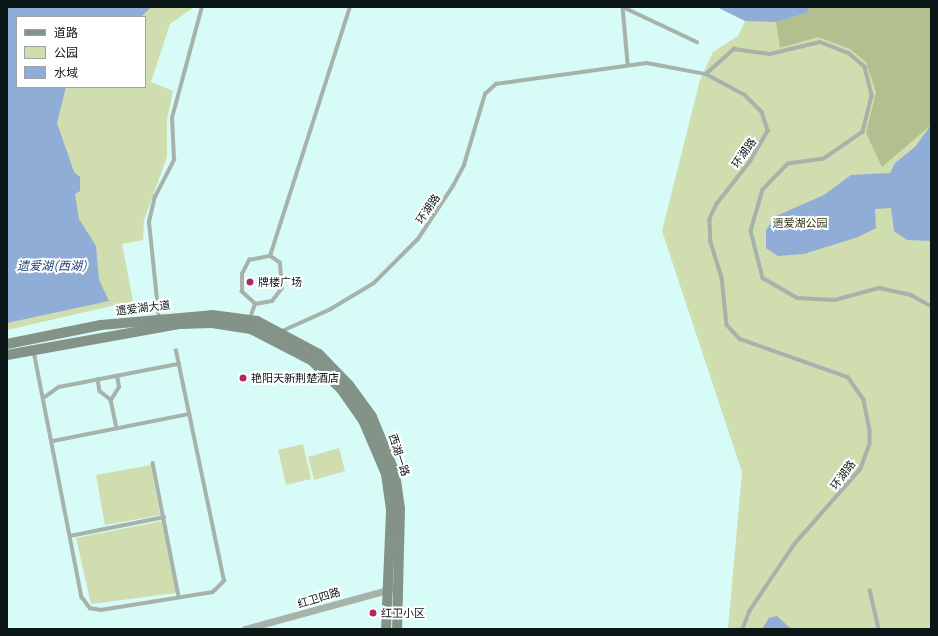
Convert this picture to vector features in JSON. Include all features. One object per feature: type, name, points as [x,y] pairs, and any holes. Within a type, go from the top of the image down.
[{"type":"main road","name":"遗爱湖大道","points":[[7,355],[159,323]]},
{"type":"main road","name":"遗爱湖大道","points":[[7,344],[159,323],[248,324],[281,331]]},
{"type":"main road","name":"遗爱湖大道","points":[[248,324],[272,338]]},
{"type":"main road","name":"西湖一路","points":[[281,331],[319,354],[349,385],[372,417],[383,441],[395,473],[400,509],[397,629]]},
{"type":"main road","name":"西湖一路","points":[[272,338],[311,360],[341,389],[363,420],[386,474],[391,511],[386,629]]},
{"type":"street","name":"红卫四路","points":[[245,629],[398,587]]},
{"type":"lane","points":[[159,323],[149,222],[155,197],[174,160],[172,118],[202,7]]},
{"type":"lane","points":[[270,256],[350,7]]},
{"type":"lane","points":[[623,7],[697,42]]},
{"type":"lane","points":[[623,7],[628,63]]},
{"type":"lane","points":[[706,74],[734,49],[770,54],[820,42],[849,53],[865,67],[872,96],[863,132],[824,159],[788,164],[763,190],[751,231],[763,278],[797,298],[835,300],[878,288],[911,295],[931,306]]},
{"type":"lane","name":"环湖路","points":[[272,338],[281,331],[352,297],[394,265],[418,239],[440,210],[464,165],[489,89],[504,81],[628,63],[647,63],[706,74],[754,103],[768,125],[762,144],[716,204],[710,219],[711,242],[722,277],[727,325],[740,339],[848,377],[864,400],[870,430],[870,444],[861,469],[796,544],[750,611],[742,629]]},
{"type":"lane","points":[[270,256],[280,263],[282,288],[272,301],[255,304],[242,292],[242,274],[249,260],[270,256]]},
{"type":"lane","points":[[248,324],[255,304]]},
{"type":"lane","points":[[34,350],[45,397],[82,597],[90,608],[213,592],[224,581],[176,351]]},
{"type":"lane","points":[[45,397],[59,387],[179,364]]},
{"type":"lane","points":[[111,400],[120,387],[117,376]]},
{"type":"lane","points":[[98,379],[100,391],[111,400],[117,428]]},
{"type":"lane","points":[[53,441],[189,414]]},
{"type":"lane","points":[[154,463],[179,597]]},
{"type":"lane","points":[[70,536],[164,517]]},
{"type":"lane","points":[[870,590],[879,629]]},
{"type":"green space","points":[[7,7],[194,7],[170,24],[151,82],[173,91],[167,120],[167,157],[144,220],[143,240],[122,244],[133,301],[7,330]]},
{"type":"green space","name":"遗爱湖公园","points":[[717,7],[931,7],[931,629],[728,629],[742,472],[662,231],[700,80],[713,52],[738,36],[745,21]]},
{"type":"green space","points":[[810,7],[931,7],[931,125],[882,167],[866,133],[876,92],[866,62],[850,49],[818,37],[780,48],[776,22],[806,13]]},
{"type":"green space","points":[[303,444],[311,479],[286,485],[278,450]]},
{"type":"green space","points":[[339,448],[345,471],[314,480],[308,457]]},
{"type":"green space","points":[[151,465],[160,515],[105,525],[96,475]]},
{"type":"green space","points":[[162,521],[176,593],[91,604],[76,538]]},
{"type":"water","name":"遗爱湖(西湖)","points":[[7,7],[151,7],[142,16],[16,16],[16,88],[66,88],[57,123],[74,172],[80,177],[80,191],[75,194],[79,219],[96,246],[99,280],[109,301],[7,323]]},
{"type":"water","points":[[717,7],[810,7],[806,13],[776,22],[745,21]]},
{"type":"water","points":[[931,125],[931,241],[907,240],[894,231],[891,208],[875,209],[876,228],[858,237],[804,254],[778,256],[766,248],[766,230],[776,216],[824,195],[851,175],[890,173],[895,163],[915,147]]},
{"type":"water","points":[[777,616],[791,629],[762,629],[769,618]]},
{"type":"place","name":"牌楼广场","points":[[250,282]]},
{"type":"place","name":"艳阳天新荆楚酒店","points":[[243,378]]},
{"type":"place","name":"红卫小区","points":[[373,613]]}]
